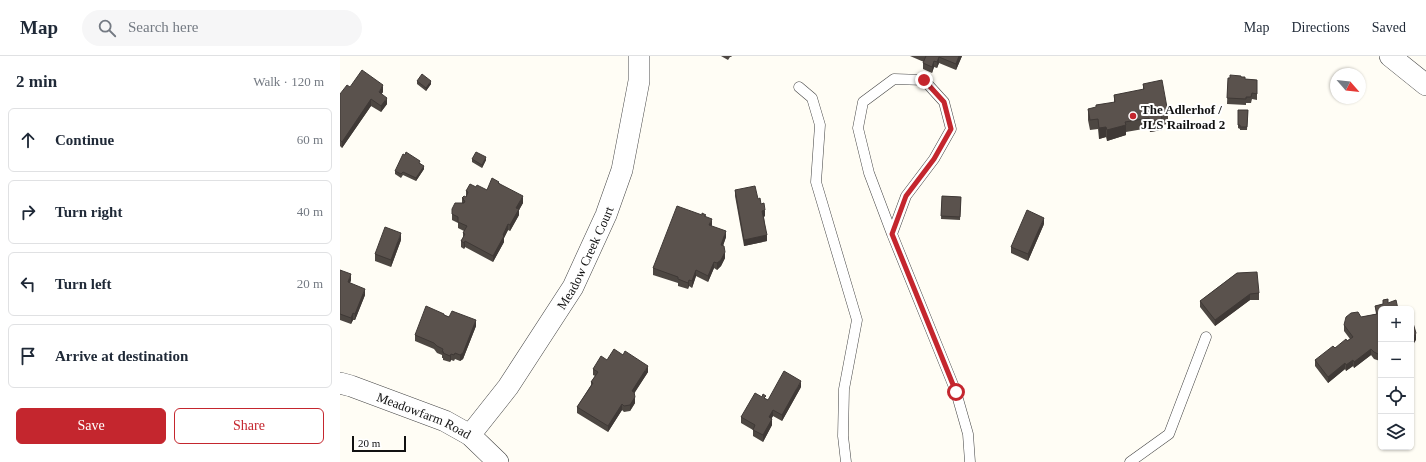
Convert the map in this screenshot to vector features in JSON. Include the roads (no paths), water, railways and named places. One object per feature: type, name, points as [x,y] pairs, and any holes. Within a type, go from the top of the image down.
[{"type":"street","name":"Meadow Creek Court","points":[[470,435],[508,387],[574,287],[603,222],[622,170],[639,81],[639,56]]},
{"type":"street","points":[[1390,56],[1426,85]]},
{"type":"street","name":"Meadowfarm Road","points":[[340,383],[445,421],[470,435],[498,462]]},
{"type":"lane","points":[[892,234],[906,196],[934,159],[951,129],[944,102],[924,80],[894,79],[863,102],[858,128],[869,173],[892,234],[956,392],[968,434],[970,462]]},
{"type":"lane","points":[[799,86],[812,98],[820,125],[816,182],[857,320],[844,389],[843,436],[846,462]]},
{"type":"lane","points":[[1130,462],[1169,434],[1206,337]]},
{"type":"place","name":"The Adlerhof / JLS Railroad 2","points":[[1133,116]]}]
